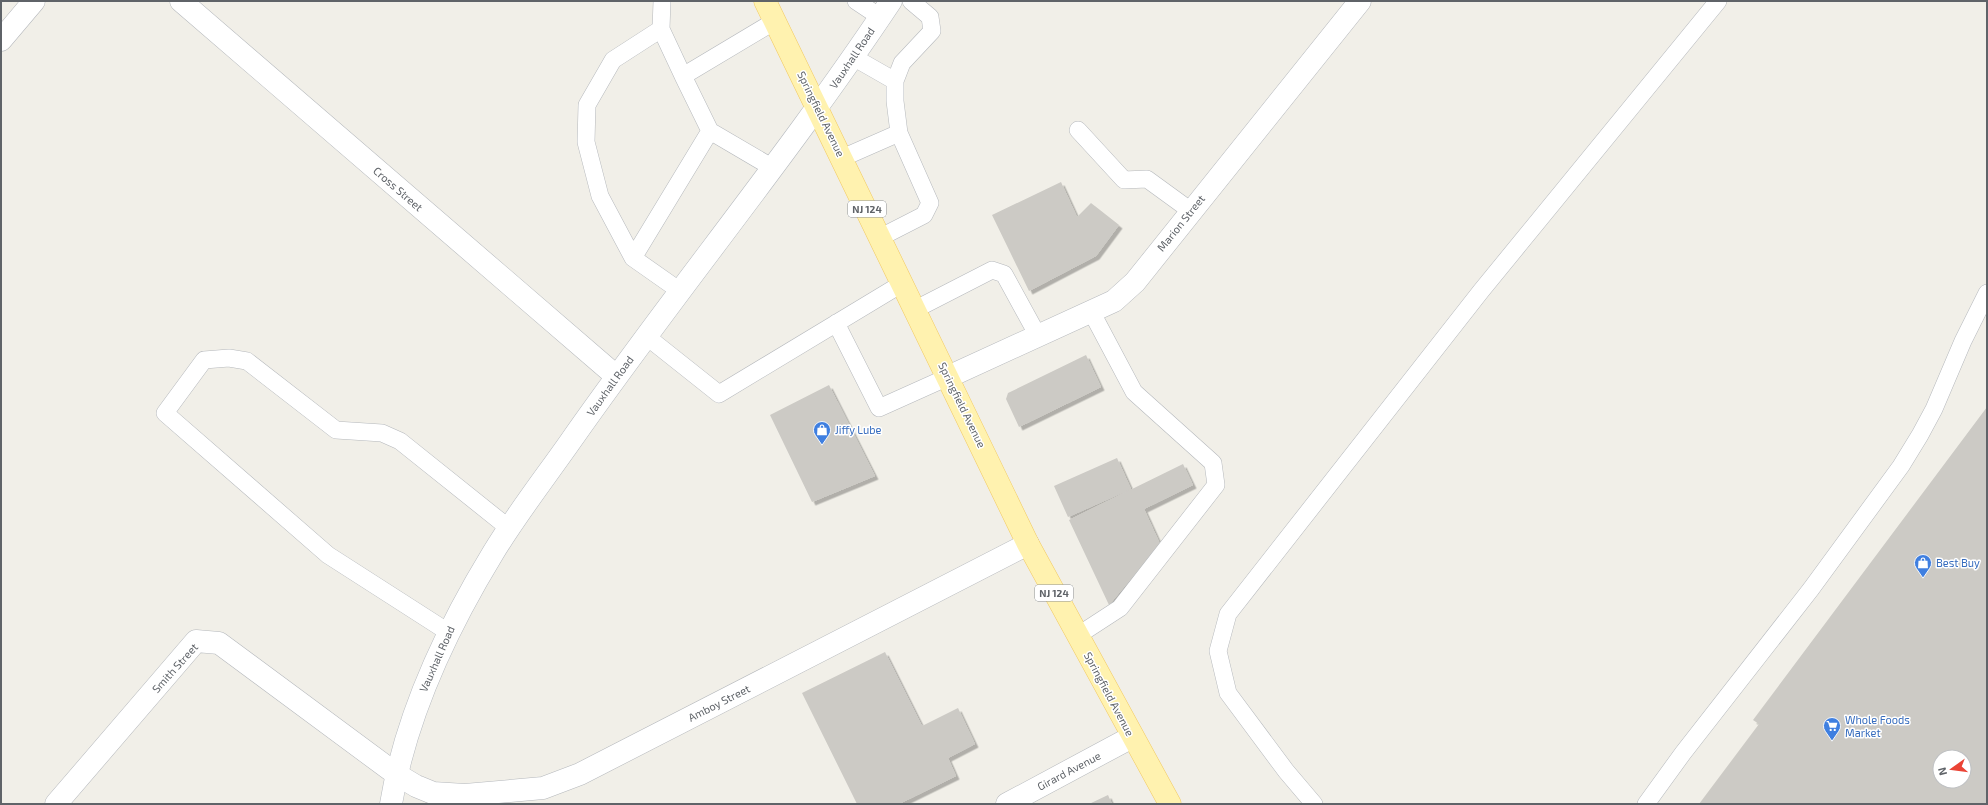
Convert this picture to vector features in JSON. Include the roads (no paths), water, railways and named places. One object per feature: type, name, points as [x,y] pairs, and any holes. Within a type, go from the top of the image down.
[{"type":"main road","name":"Springfield Avenue","points":[[765,1],[903,282],[1028,544],[1132,737],[1170,804]]},
{"type":"street","points":[[1,40],[34,1]]},
{"type":"street","name":"Cross Street","points":[[181,1],[616,376]]},
{"type":"street","name":"Marion Street","points":[[948,377],[1114,301],[1135,282],[1360,1]]},
{"type":"street","name":"Vauxhall Road","points":[[391,804],[396,774],[415,710],[448,632],[494,551],[616,376],[818,108],[885,9]]},
{"type":"street","name":"Amboy Street","points":[[396,774],[416,786],[433,793],[465,795],[543,788],[580,774],[1028,544]]},
{"type":"street","name":"Smith Street","points":[[56,804],[196,641],[219,643],[396,774]]},
{"type":"street","name":"Girard Avenue","points":[[1007,804],[1132,737]]},
{"type":"lane","points":[[662,1],[661,29],[710,131],[773,168]]},
{"type":"lane","points":[[856,1],[885,9]]},
{"type":"lane","points":[[881,237],[924,214],[930,203],[898,133],[895,101],[896,81],[902,64],[932,31],[930,17],[911,1]]},
{"type":"lane","points":[[1314,804],[1286,771],[1228,693],[1218,651],[1228,614],[1481,291],[1718,1]]},
{"type":"lane","points":[[683,76],[775,21]]},
{"type":"lane","points":[[661,29],[613,60],[587,105],[586,142],[600,196],[633,258],[680,291]]},
{"type":"lane","points":[[853,57],[896,81]]},
{"type":"lane","points":[[1078,130],[1124,180],[1147,180],[1191,212]]},
{"type":"lane","points":[[633,258],[710,131]]},
{"type":"lane","points":[[842,158],[898,133]]},
{"type":"lane","points":[[916,309],[992,270],[1004,274],[1038,336]]},
{"type":"lane","points":[[646,336],[719,394],[903,282]]},
{"type":"lane","points":[[1646,804],[1683,753],[1811,589],[1901,466],[1920,436],[1934,409],[1963,341],[1987,293]]},
{"type":"lane","points":[[1077,636],[1120,608],[1216,484],[1213,463],[1134,392],[1091,311]]},
{"type":"lane","points":[[836,323],[879,408],[948,377]]},
{"type":"lane","points":[[448,632],[328,555],[165,413],[204,360],[229,358],[247,361],[336,430],[382,433],[400,441],[510,529]]},
{"type":"place","name":"Jiffy Lube","points":[[822,445]]},
{"type":"place","name":"Best Buy","points":[[1923,578]]},
{"type":"place","name":"Whole Foods Market","points":[[1832,741]]}]
